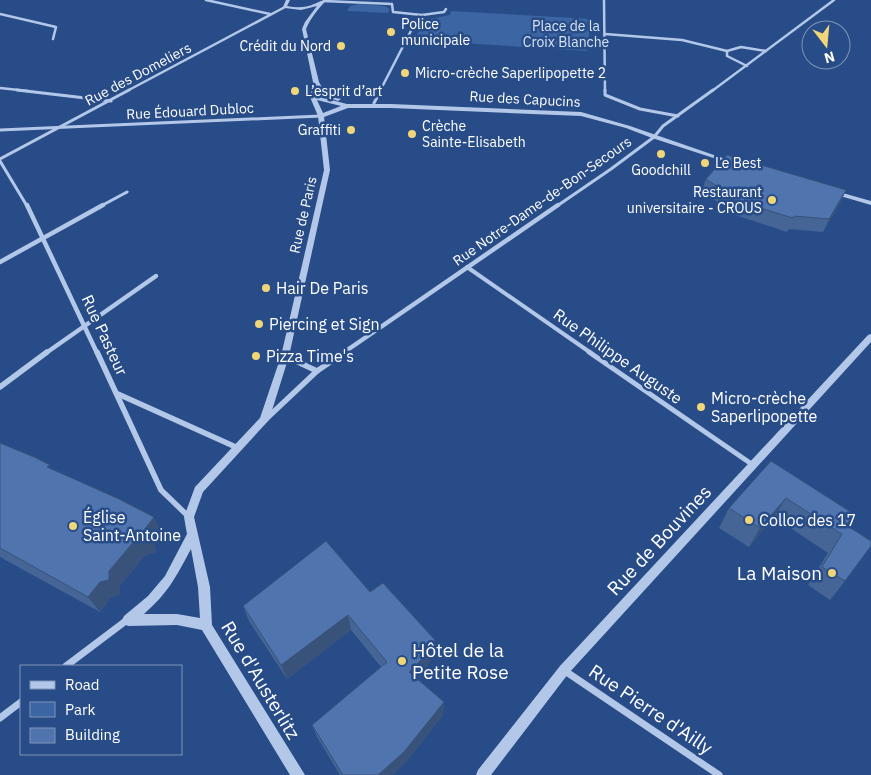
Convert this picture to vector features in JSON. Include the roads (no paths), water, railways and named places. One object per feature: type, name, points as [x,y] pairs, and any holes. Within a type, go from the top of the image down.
[{"type":"street","points":[[206,0],[270,14]]},
{"type":"street","points":[[288,0],[285,7],[304,8],[320,5]]},
{"type":"street","points":[[313,97],[316,82],[304,29],[311,15],[316,12],[325,0],[392,4],[393,12],[422,15],[444,12],[446,9]]},
{"type":"street","points":[[604,0],[605,94],[614,101],[667,116],[678,116]]},
{"type":"street","name":"Rue Notre-Dame-de-Bon-Secours","points":[[264,420],[317,371],[654,137],[663,126],[766,52],[834,0]]},
{"type":"street","name":"Rue des Domeliers","points":[[0,160],[285,7]]},
{"type":"street","points":[[304,8],[311,15]]},
{"type":"street","points":[[0,14],[56,27],[53,39]]},
{"type":"street","points":[[374,103],[415,23],[422,15]]},
{"type":"street","points":[[605,34],[682,40],[727,51],[741,47],[766,52]]},
{"type":"street","points":[[727,51],[727,56],[747,66]]},
{"type":"street","name":"Rue des Capucins","points":[[316,82],[323,94],[348,104]]},
{"type":"street","points":[[0,88],[111,101]]},
{"type":"street","name":"Rue des Capucins","points":[[313,97],[325,102],[348,104],[581,114],[628,127],[745,166]]},
{"type":"street","name":"Rue de Paris","points":[[264,420],[285,356],[327,170],[321,116],[313,97]]},
{"type":"street","name":"Rue des Capucins","points":[[321,116],[348,104],[374,103],[391,106]]},
{"type":"street","name":"Rue Édouard Dubloc","points":[[0,130],[321,116]]},
{"type":"street","name":"Rue Pasteur","points":[[0,160],[16,185],[44,238],[84,327],[118,394],[162,490],[189,517]]},
{"type":"street","points":[[825,190],[871,203]]},
{"type":"street","points":[[0,262],[126,192]]},
{"type":"street","name":"Rue Philippe Auguste","points":[[467,267],[754,465]]},
{"type":"street","points":[[0,387],[67,337],[156,276]]},
{"type":"street","name":"Rue de Bouvines","points":[[483,775],[564,670],[871,337]]},
{"type":"street","points":[[285,356],[317,371]]},
{"type":"street","points":[[118,394],[238,448]]},
{"type":"street","name":"Rue d'Austerlitz","points":[[264,420],[199,490],[189,517],[204,587],[206,626],[298,775]]},
{"type":"street","points":[[67,665],[152,600],[170,580],[192,536]]},
{"type":"street","points":[[128,620],[171,618],[191,620],[206,626]]},
{"type":"street","name":"Rue Pierre d'Ailly","points":[[564,670],[719,775]]},
{"type":"street","points":[[0,718],[20,703]]},
{"type":"place","name":"Police municipale","points":[[391,32]]},
{"type":"place","name":"Crédit du Nord","points":[[341,46]]},
{"type":"place","name":"Micro-crèche Saperlipopette 2","points":[[405,73]]},
{"type":"place","name":"L’esprit d’art","points":[[295,91]]},
{"type":"place","name":"Graffiti","points":[[351,130]]},
{"type":"place","name":"Crèche Sainte-Elisabeth","points":[[412,134]]},
{"type":"place","name":"Goodchill","points":[[661,154]]},
{"type":"place","name":"Le Best","points":[[705,163]]},
{"type":"place","name":"Restaurant universitaire - CROUS","points":[[772,200]]},
{"type":"place","name":"Hair De Paris","points":[[266,288]]},
{"type":"place","name":"Piercing et Sign","points":[[259,324]]},
{"type":"place","name":"Pizza Time's","points":[[256,356]]},
{"type":"place","name":"Micro-crèche Saperlipopette","points":[[701,407]]},
{"type":"place","name":"Colloc des 17","points":[[749,520]]},
{"type":"place","name":"Église Saint-Antoine","points":[[73,526]]},
{"type":"place","name":"La Maison","points":[[832,573]]},
{"type":"place","name":"Hôtel de la Petite Rose","points":[[402,661]]},
{"type":"park label","name":"Place de la Croix Blanche","points":[[566,34]]}]
